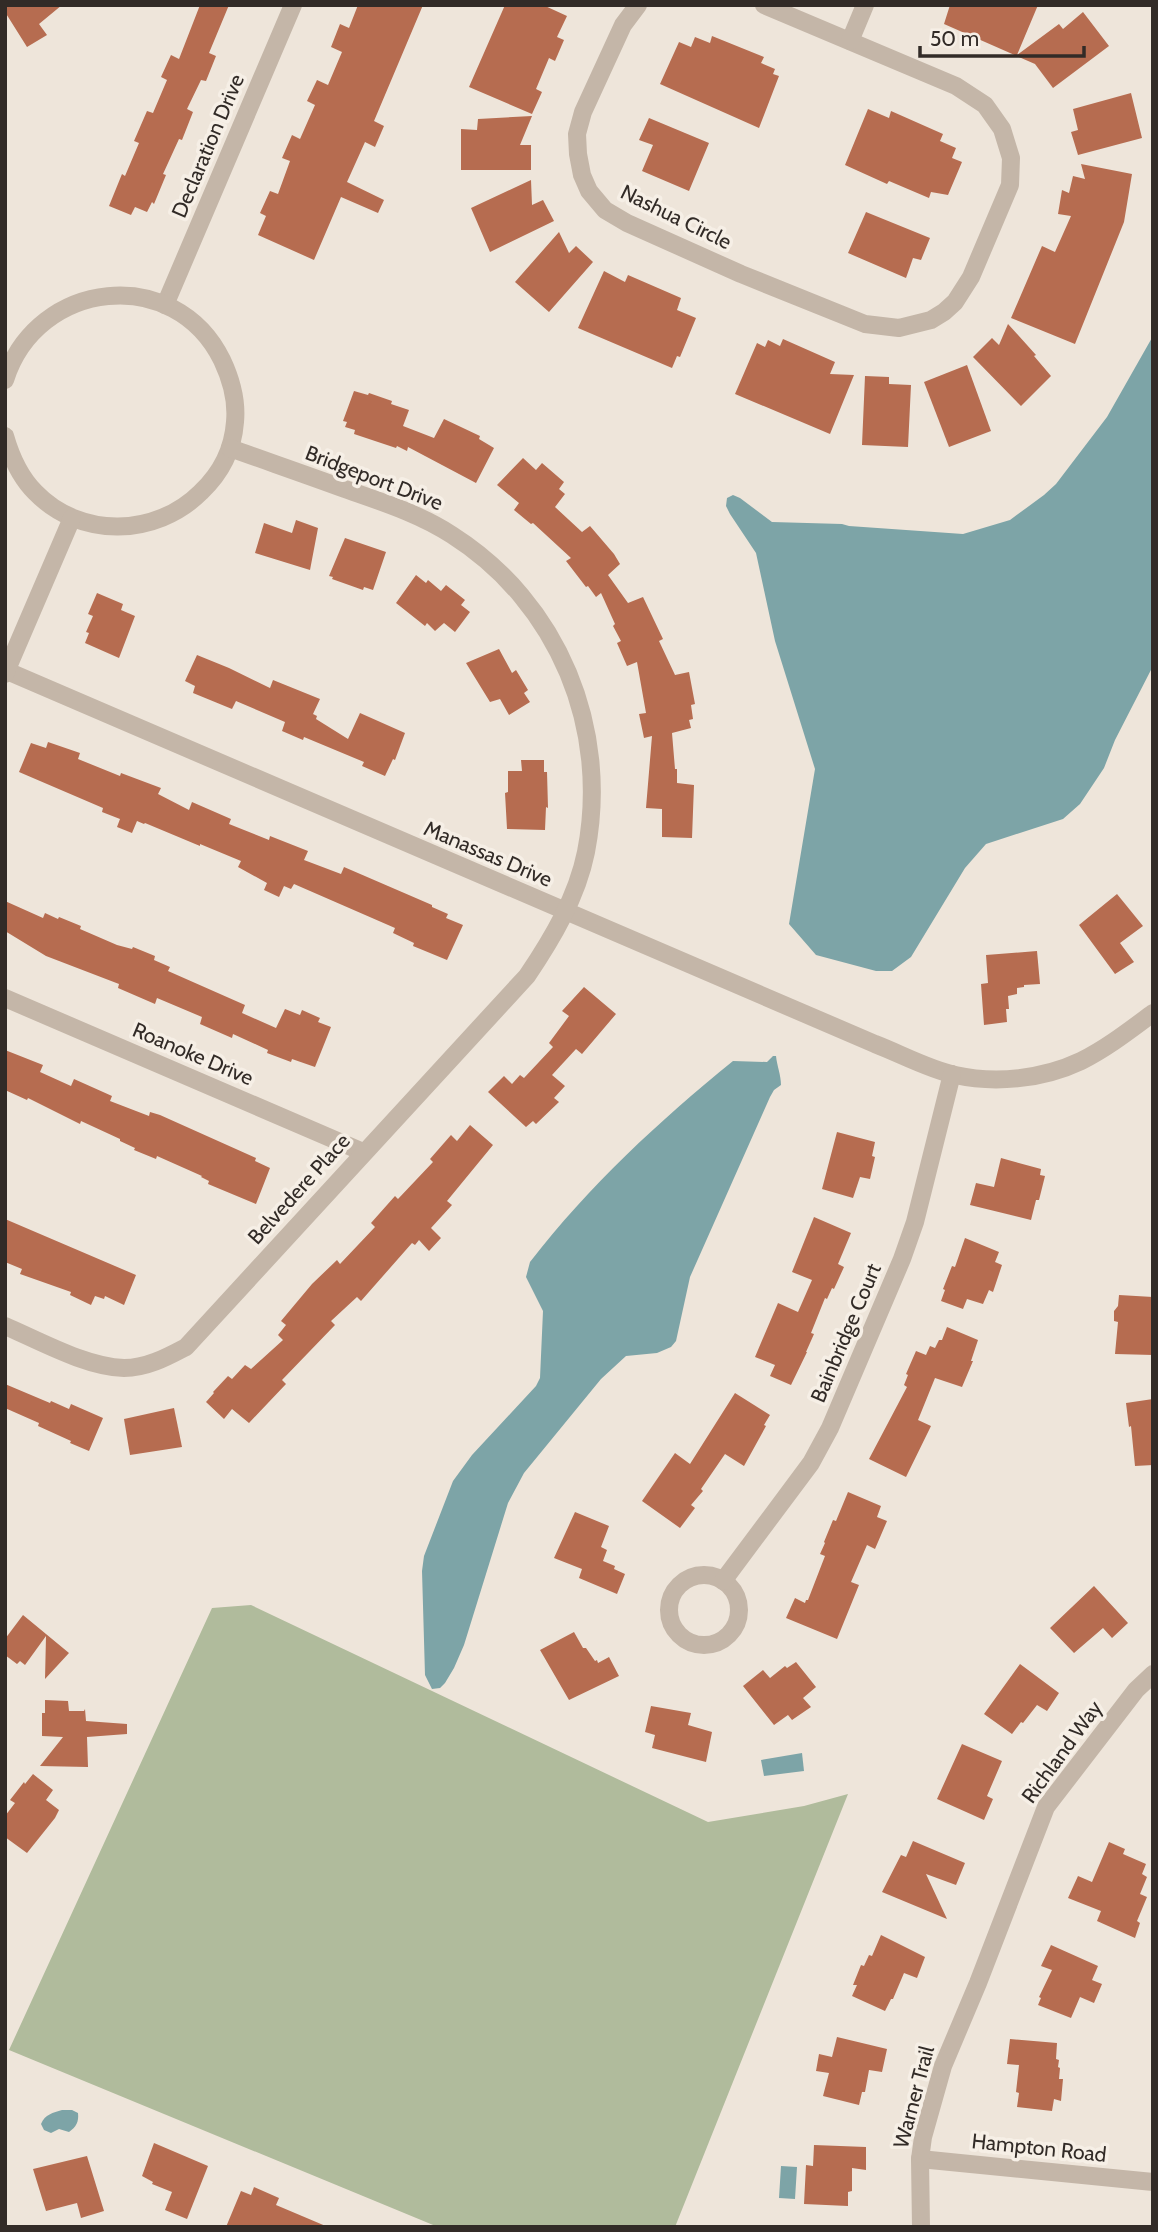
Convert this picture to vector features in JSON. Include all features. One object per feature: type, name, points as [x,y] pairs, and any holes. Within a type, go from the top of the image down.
[{"type":"street","name":"Declaration Drive","points":[[165,305],[293,5]]},
{"type":"street","name":"Nashua Circle","points":[[638,5],[623,25],[583,112],[577,134],[582,175],[589,191],[605,209],[616,216],[741,274],[866,324],[899,328],[931,320],[944,312],[964,291],[1010,185],[1011,158],[1002,129],[985,105],[956,86],[850,41]]},
{"type":"street","points":[[764,5],[850,41],[865,5]]},
{"type":"street","points":[[5,436],[10,454],[20,472],[34,492],[54,508],[72,519],[119,527],[145,524],[171,515],[191,502],[211,482],[230,448],[235,421],[235,398],[228,372],[217,349],[202,331],[184,316],[165,305],[140,297],[114,295],[91,298],[70,305],[31,332],[7,368]]},
{"type":"street","name":"Bridgeport Drive","points":[[230,448],[386,503],[451,534],[494,566],[540,620],[556,646],[579,698],[590,754],[591,808],[586,853],[564,911]]},
{"type":"street","points":[[6,672],[72,519]]},
{"type":"street","name":"Manassas Drive","points":[[6,672],[875,1044],[952,1074],[1005,1079],[1041,1075],[1080,1061],[1107,1046],[1153,1013]]},
{"type":"street","name":"Belvedere Place","points":[[5,1326],[80,1358],[108,1366],[126,1368],[149,1364],[186,1347],[527,976],[564,911]]},
{"type":"street","name":"Roanoke Drive","points":[[5,998],[363,1152]]},
{"type":"street","name":"Bainbridge Court","points":[[723,1581],[811,1463],[830,1428],[915,1222],[952,1074]]},
{"type":"street","name":"Richland Way","points":[[978,1983],[1046,1807],[1136,1690],[1153,1674]]},
{"type":"street","name":"Warner Trail","points":[[921,2227],[920,2159],[923,2137],[943,2066],[978,1983]]},
{"type":"street","name":"Hampton Road","points":[[920,2159],[1153,2182]]},
{"type":"green space","points":[[251,1605],[708,1822],[804,1806],[848,1794],[675,2227],[438,2227],[9,2050],[212,1608]]},
{"type":"water","points":[[1153,336],[1153,666],[1115,740],[1104,768],[1080,804],[1063,819],[986,844],[965,868],[911,957],[892,971],[876,971],[816,955],[789,924],[815,769],[775,641],[756,553],[730,514],[726,506],[727,498],[733,495],[740,498],[772,522],[842,524],[963,534],[1010,520],[1056,484],[1107,417]]},
{"type":"water","points":[[776,1056],[781,1085],[770,1097],[690,1277],[676,1341],[671,1347],[657,1353],[626,1356],[601,1379],[524,1473],[508,1503],[464,1645],[445,1683],[440,1688],[432,1689],[425,1675],[422,1571],[424,1556],[453,1481],[472,1455],[536,1386],[540,1378],[543,1311],[526,1277],[530,1262],[601,1181],[705,1084],[733,1061],[767,1062]]},
{"type":"water","points":[[802,1753],[804,1771],[764,1776],[761,1760]]},
{"type":"water","points":[[62,2110],[78,2113],[74,2128],[69,2132],[59,2129],[51,2133],[44,2130],[41,2124],[45,2118]]},
{"type":"water","points":[[781,2166],[797,2167],[795,2199],[779,2198]]},
{"type":"building","points":[[5,5],[62,5],[39,24],[47,35],[27,47],[5,12]]},
{"type":"building","points":[[200,5],[229,5],[209,53],[216,56],[206,81],[201,80],[187,109],[193,112],[182,140],[179,139],[163,174],[166,175],[154,204],[152,202],[147,212],[135,207],[131,215],[109,206],[139,143],[134,141],[147,111],[153,113],[167,80],[161,77],[171,55],[179,59]]},
{"type":"building","points":[[358,5],[423,5],[374,121],[384,126],[375,147],[365,142],[347,182],[384,200],[378,213],[341,197],[314,260],[258,235],[266,216],[260,213],[270,191],[278,194],[290,161],[282,158],[292,135],[300,139],[315,105],[307,101],[317,80],[328,85],[342,52],[331,47],[340,24],[349,28]]},
{"type":"building","points":[[505,5],[543,5],[567,16],[557,37],[564,40],[555,61],[549,58],[536,89],[542,92],[532,114],[469,87]]},
{"type":"building","points":[[950,5],[1038,5],[1017,55],[1059,24],[1063,29],[1083,12],[1109,46],[1053,88],[1035,64],[944,24]]},
{"type":"building","points":[[712,36],[764,57],[761,63],[775,69],[773,74],[779,76],[759,128],[660,84],[679,42],[691,47],[695,37],[710,43]]},
{"type":"building","points":[[1131,93],[1142,138],[1078,155],[1071,132],[1078,130],[1073,109]]},
{"type":"building","points":[[868,109],[889,118],[891,111],[943,134],[940,141],[956,148],[952,158],[962,162],[948,195],[931,192],[929,198],[889,181],[887,184],[845,165]]},
{"type":"building","points":[[532,116],[520,145],[531,145],[531,170],[461,170],[461,129],[477,130],[478,119]]},
{"type":"building","points":[[649,118],[709,143],[689,191],[642,171],[653,145],[639,140]]},
{"type":"building","points":[[1081,164],[1132,174],[1124,222],[1075,344],[1011,318],[1042,246],[1055,252],[1071,216],[1058,214],[1062,190],[1069,193],[1073,176],[1085,179]]},
{"type":"building","points":[[531,180],[532,205],[543,200],[554,221],[490,252],[471,208]]},
{"type":"building","points":[[866,212],[930,238],[921,260],[913,258],[906,278],[848,253]]},
{"type":"building","points":[[559,232],[569,253],[576,246],[593,262],[549,312],[515,282]]},
{"type":"building","points":[[604,271],[625,282],[628,275],[681,298],[677,310],[696,318],[680,357],[677,356],[672,368],[578,328]]},
{"type":"building","points":[[1008,324],[1051,376],[1021,406],[973,357],[992,338],[999,345]]},
{"type":"building","points":[[783,339],[835,362],[830,374],[854,375],[830,434],[735,394],[757,343],[765,347],[768,340],[780,346]]},
{"type":"building","points":[[967,365],[991,431],[949,447],[924,382]]},
{"type":"building","points":[[865,376],[889,377],[889,384],[911,385],[908,447],[862,445]]},
{"type":"building","points":[[354,391],[368,395],[369,393],[409,410],[403,426],[434,438],[444,419],[480,436],[479,439],[494,448],[476,483],[408,447],[407,451],[354,434],[355,430],[345,427],[347,422],[343,421]]},
{"type":"building","points":[[523,458],[536,470],[542,463],[564,482],[559,489],[565,494],[555,507],[582,532],[590,526],[614,554],[620,564],[608,575],[628,603],[643,597],[663,639],[659,641],[675,675],[689,672],[695,704],[691,705],[691,728],[672,733],[677,783],[694,785],[692,838],[662,837],[662,809],[646,808],[652,736],[644,738],[639,714],[646,713],[637,662],[627,666],[617,643],[621,641],[613,626],[615,624],[601,593],[596,597],[588,586],[586,587],[566,561],[571,558],[533,523],[514,510],[519,503],[497,485]]},
{"type":"building","points":[[296,520],[318,528],[310,570],[255,553],[264,523],[292,533]]},
{"type":"building","points":[[345,538],[386,552],[373,590],[364,587],[363,590],[329,576]]},
{"type":"building","points":[[416,575],[426,583],[428,580],[441,591],[446,585],[465,600],[461,605],[470,612],[455,632],[444,623],[435,631],[396,603]]},
{"type":"building","points":[[97,593],[123,604],[121,610],[135,616],[119,658],[85,643],[89,633],[86,632],[93,616],[88,614]]},
{"type":"building","points":[[499,649],[512,673],[516,670],[528,690],[524,693],[530,702],[509,715],[500,699],[490,702],[466,663]]},
{"type":"building","points":[[197,655],[270,688],[273,680],[320,699],[313,714],[317,716],[316,719],[348,739],[360,713],[405,733],[395,760],[393,759],[385,776],[362,766],[364,762],[304,737],[303,740],[282,731],[285,722],[236,701],[232,709],[193,693],[195,686],[185,681]]},
{"type":"building","points":[[48,742],[80,753],[78,759],[120,776],[121,773],[161,788],[158,794],[189,810],[192,802],[231,819],[229,824],[269,840],[270,836],[308,851],[304,860],[341,874],[344,867],[432,905],[448,914],[446,918],[463,925],[447,960],[413,946],[414,943],[393,933],[395,928],[294,884],[291,889],[284,886],[279,897],[264,890],[267,883],[238,867],[241,861],[200,844],[137,821],[132,833],[117,827],[120,819],[102,812],[103,808],[19,772],[31,743],[46,748]]},
{"type":"building","points":[[521,760],[544,760],[548,808],[546,807],[545,830],[507,829],[505,793],[508,792],[508,771],[522,771]]},
{"type":"building","points":[[1117,894],[1143,926],[1120,943],[1134,962],[1115,974],[1079,925]]},
{"type":"building","points":[[5,901],[43,918],[45,913],[58,919],[59,917],[117,945],[132,949],[133,947],[155,956],[154,960],[170,967],[168,971],[245,1005],[242,1013],[276,1028],[285,1009],[300,1015],[302,1010],[320,1018],[318,1022],[331,1027],[315,1067],[267,1053],[268,1050],[233,1034],[232,1038],[200,1024],[202,1017],[157,998],[155,1004],[118,988],[119,984],[46,956],[5,931]]},
{"type":"building","points":[[1037,951],[1040,984],[1024,985],[1017,988],[1017,994],[1008,996],[1007,1022],[984,1025],[981,984],[988,983],[986,955]]},
{"type":"building","points":[[584,987],[616,1014],[582,1054],[576,1049],[552,1075],[565,1086],[554,1098],[559,1102],[536,1124],[533,1121],[526,1127],[488,1092],[504,1076],[512,1084],[520,1075],[524,1078],[553,1047],[549,1043],[569,1016],[562,1011]]},
{"type":"building","points":[[5,1050],[43,1065],[40,1072],[71,1086],[74,1079],[112,1096],[110,1101],[149,1116],[150,1112],[160,1115],[256,1158],[255,1161],[270,1168],[256,1204],[208,1184],[209,1181],[202,1176],[157,1156],[156,1159],[134,1150],[135,1148],[120,1139],[81,1121],[80,1124],[28,1098],[27,1100],[5,1090]]},
{"type":"building","points":[[470,1125],[493,1145],[447,1201],[452,1205],[431,1228],[441,1238],[429,1251],[419,1240],[415,1245],[412,1243],[361,1301],[357,1297],[331,1321],[335,1325],[282,1380],[286,1384],[249,1423],[232,1409],[224,1419],[206,1402],[213,1392],[228,1376],[232,1379],[245,1365],[251,1369],[283,1340],[278,1335],[286,1325],[281,1321],[312,1284],[337,1260],[340,1264],[375,1227],[371,1223],[395,1196],[398,1199],[433,1162],[430,1159],[451,1135],[457,1141]]},
{"type":"building","points":[[837,1132],[875,1142],[870,1179],[860,1177],[853,1198],[822,1189]]},
{"type":"building","points":[[1001,1158],[1041,1169],[1040,1175],[1045,1176],[1031,1220],[970,1205],[976,1183],[994,1187]]},
{"type":"building","points":[[814,1217],[851,1233],[838,1264],[844,1267],[834,1289],[832,1288],[827,1299],[825,1298],[811,1333],[814,1334],[807,1352],[791,1385],[770,1376],[775,1365],[755,1357],[778,1303],[798,1312],[812,1280],[792,1272]]},
{"type":"building","points":[[5,1219],[136,1275],[124,1305],[105,1296],[104,1299],[95,1296],[91,1305],[70,1295],[71,1292],[20,1274],[22,1269],[5,1262]]},
{"type":"building","points":[[965,1238],[999,1252],[995,1262],[1002,1265],[993,1292],[989,1290],[983,1304],[967,1299],[963,1309],[941,1301],[945,1290],[943,1289],[952,1266],[955,1267]]},
{"type":"building","points":[[1119,1295],[1153,1297],[1153,1355],[1115,1354],[1118,1322],[1114,1321],[1114,1311],[1118,1306]]},
{"type":"building","points":[[947,1327],[978,1340],[973,1361],[962,1387],[935,1378],[918,1420],[931,1426],[906,1477],[869,1459],[907,1387],[904,1385],[908,1375],[906,1374],[916,1351],[926,1355],[930,1346],[935,1348],[939,1340],[942,1340]]},
{"type":"building","points":[[5,1384],[50,1403],[51,1401],[69,1409],[71,1404],[103,1418],[89,1451],[38,1426],[39,1423],[5,1408]]},
{"type":"building","points":[[735,1393],[770,1415],[764,1425],[766,1426],[744,1466],[725,1454],[701,1489],[703,1491],[691,1505],[695,1508],[680,1528],[642,1501],[675,1453],[690,1464]]},
{"type":"building","points":[[1153,1399],[1153,1465],[1135,1466],[1126,1403]]},
{"type":"building","points":[[174,1408],[182,1447],[130,1455],[124,1419]]},
{"type":"building","points":[[848,1492],[881,1506],[877,1517],[887,1521],[875,1549],[867,1545],[851,1582],[859,1585],[837,1639],[786,1618],[795,1598],[805,1603],[808,1600],[825,1556],[820,1554],[824,1542]]},
{"type":"building","points":[[575,1512],[609,1526],[601,1547],[607,1550],[603,1561],[625,1574],[617,1594],[579,1578],[582,1569],[554,1558]]},
{"type":"building","points":[[1094,1586],[1128,1623],[1112,1638],[1103,1628],[1074,1653],[1050,1628]]},
{"type":"building","points":[[23,1615],[69,1653],[45,1679],[46,1636],[25,1665],[20,1661],[17,1664],[5,1655],[5,1639]]},
{"type":"building","points":[[574,1632],[595,1661],[598,1663],[609,1657],[619,1676],[569,1700],[540,1650]]},
{"type":"building","points":[[796,1662],[816,1687],[803,1698],[811,1707],[792,1720],[788,1715],[774,1725],[743,1686],[763,1670],[770,1678],[785,1666],[787,1668]]},
{"type":"building","points":[[1020,1664],[1059,1693],[1047,1711],[1037,1705],[1012,1734],[984,1714]]},
{"type":"building","points":[[45,1700],[68,1701],[69,1711],[85,1709],[86,1721],[127,1724],[127,1734],[87,1737],[88,1767],[40,1766],[63,1737],[42,1736]]},
{"type":"building","points":[[651,1706],[691,1713],[688,1725],[712,1732],[706,1762],[652,1748],[655,1735],[645,1732]]},
{"type":"building","points":[[962,1744],[1002,1761],[987,1796],[993,1799],[984,1820],[937,1799]]},
{"type":"building","points":[[33,1774],[53,1790],[46,1800],[59,1810],[27,1853],[5,1837],[5,1816],[15,1803],[10,1800]]},
{"type":"building","points":[[913,1841],[965,1863],[956,1885],[926,1874],[947,1919],[882,1892],[901,1855],[906,1857]]},
{"type":"building","points":[[1109,1842],[1125,1849],[1123,1854],[1146,1864],[1142,1874],[1147,1877],[1140,1894],[1147,1897],[1137,1921],[1140,1923],[1135,1938],[1097,1921],[1101,1911],[1068,1898],[1078,1876],[1092,1882]]},
{"type":"building","points":[[881,1935],[925,1957],[917,1978],[904,1973],[885,2011],[852,1996],[857,1985],[853,1985],[861,1965],[864,1966],[869,1955],[872,1956]]},
{"type":"building","points":[[1051,1945],[1098,1966],[1092,1980],[1102,1984],[1094,2003],[1080,1997],[1071,2018],[1038,2005],[1052,1970],[1041,1966]]},
{"type":"building","points":[[837,2037],[887,2049],[882,2072],[869,2070],[865,2092],[862,2092],[859,2105],[823,2096],[829,2073],[816,2071],[819,2054],[832,2057]]},
{"type":"building","points":[[1010,2039],[1057,2043],[1059,2079],[1063,2079],[1061,2101],[1054,2099],[1052,2111],[1017,2107],[1019,2065],[1007,2064]]},
{"type":"building","points":[[154,2143],[208,2166],[187,2219],[165,2210],[172,2192],[152,2184],[153,2182],[142,2176]]},
{"type":"building","points":[[814,2145],[866,2147],[866,2170],[852,2168],[852,2191],[848,2192],[848,2206],[804,2204],[806,2165],[813,2166]]},
{"type":"building","points":[[87,2156],[104,2211],[81,2218],[77,2203],[46,2211],[33,2169]]},
{"type":"building","points":[[254,2187],[279,2198],[276,2205],[328,2227],[226,2227],[241,2191],[251,2195]]}]
